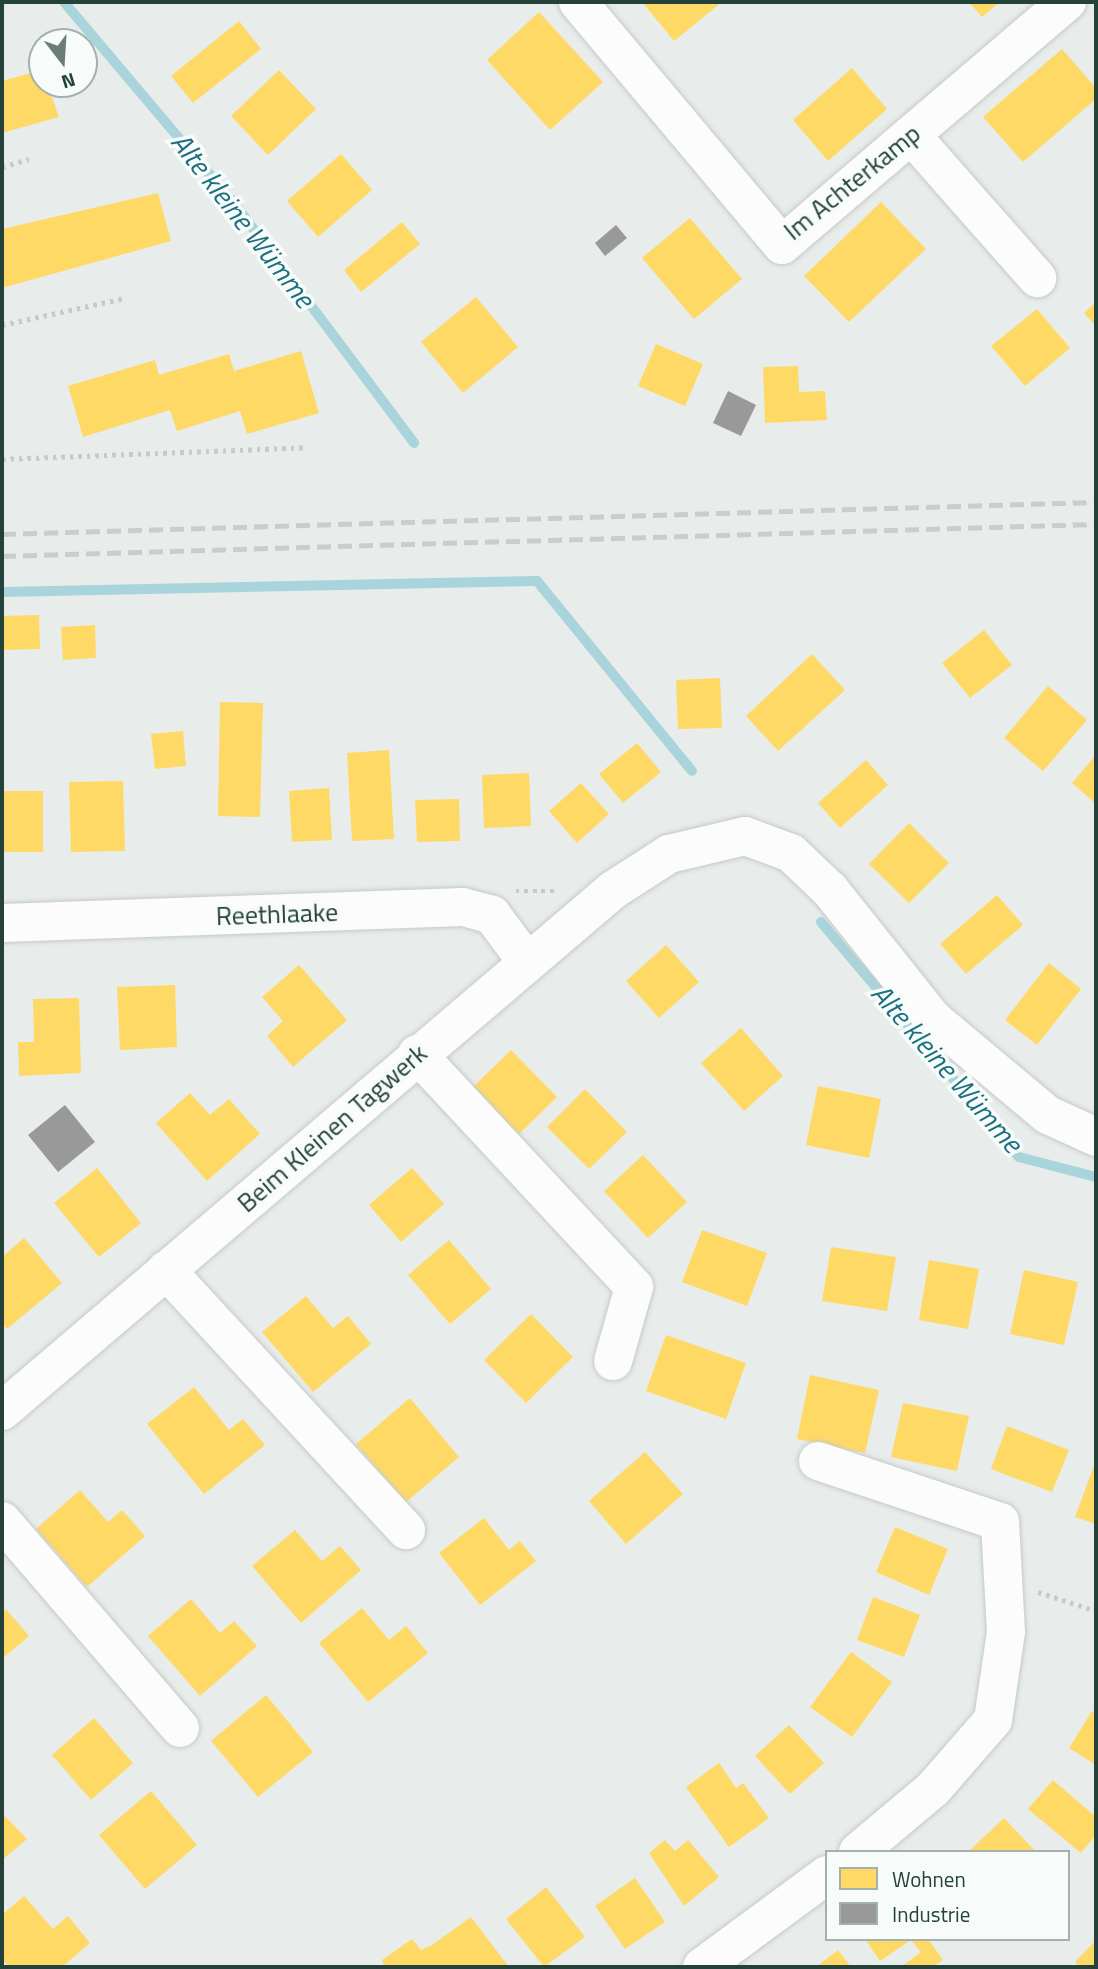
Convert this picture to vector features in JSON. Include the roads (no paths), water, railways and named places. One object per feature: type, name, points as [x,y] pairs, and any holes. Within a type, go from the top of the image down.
[{"type":"street","name":"Im Achterkamp","points":[[578,2],[782,245],[1067,2]]},
{"type":"street","points":[[911,135],[1037,278]]},
{"type":"street","name":"Beim Kleinen Tagwerk","points":[[2,1411],[417,1054],[613,890],[669,854],[745,836],[791,853],[830,890],[949,1033],[1048,1115],[1096,1137]]},
{"type":"street","name":"Reethlaake","points":[[2,923],[463,907],[492,915],[527,962]]},
{"type":"street","points":[[417,1054],[634,1287],[613,1361]]},
{"type":"street","points":[[166,1270],[406,1530]]},
{"type":"street","points":[[818,1461],[1000,1522],[1004,1580],[1004,1683],[993,1720],[933,1789],[860,1850]]},
{"type":"street","points":[[2,1521],[180,1728]]},
{"type":"street","points":[[702,1967],[825,1876]]},
{"type":"waterway","name":"Alte kleine Wümme","points":[[64,2],[234,203],[414,443]]},
{"type":"waterway","points":[[2,592],[537,581],[692,771]]},
{"type":"waterway","name":"Alte kleine Wümme","points":[[821,922],[1019,1157],[1096,1177]]},
{"type":"railway","points":[[2,534],[1096,502]]},
{"type":"railway","points":[[2,556],[1096,524]]}]
